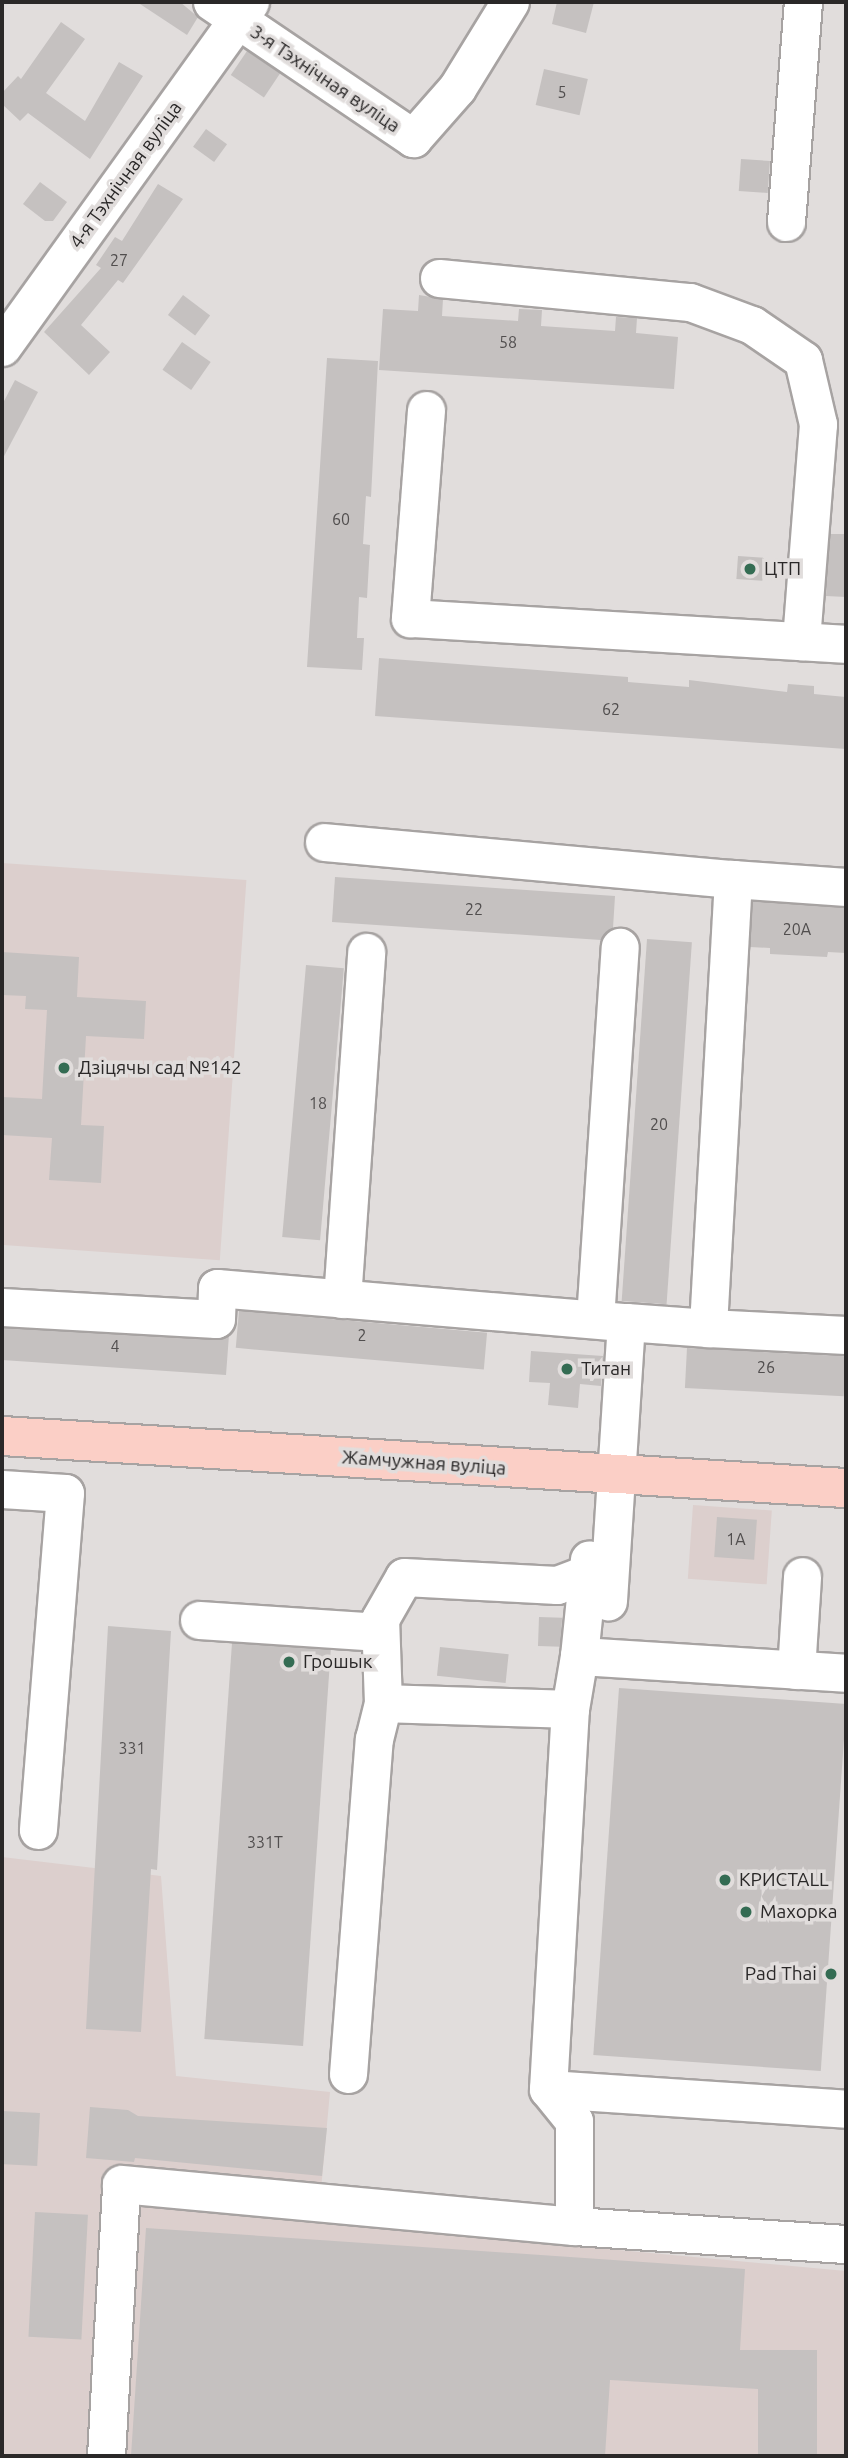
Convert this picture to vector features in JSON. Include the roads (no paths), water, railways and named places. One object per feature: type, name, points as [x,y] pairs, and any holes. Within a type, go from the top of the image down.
[{"type":"main road","name":"Жамчужная вуліца","points":[[2,1436],[846,1488]]},
{"type":"street","name":"3-я Тэхнічная вуліца","points":[[233,8],[413,138],[457,88],[510,2]]},
{"type":"street","points":[[786,222],[803,2]]},
{"type":"street","name":"4-я Тэхнічная вуліца","points":[[2,347],[233,8]]},
{"type":"street","points":[[439,278],[690,302],[752,325],[803,360],[818,424],[801,641]]},
{"type":"street","points":[[426,410],[410,618],[846,644]]},
{"type":"street","points":[[324,842],[846,887]]},
{"type":"street","points":[[708,1328],[733,879]]},
{"type":"street","points":[[575,2226],[575,2121],[548,2089],[570,1709],[579,1656],[598,1587],[611,1321],[620,947]]},
{"type":"street","points":[[342,1299],[366,951]]},
{"type":"street","points":[[2,1307],[216,1320],[218,1288],[611,1321],[846,1335]]},
{"type":"street","points":[[2,1489],[65,1493],[38,1830]]},
{"type":"street","points":[[796,1670],[802,1576]]},
{"type":"street","points":[[348,2074],[374,1739],[383,1703],[380,1619],[404,1577],[598,1587]]},
{"type":"street","points":[[199,1620],[380,1632]]},
{"type":"street","points":[[579,1656],[846,1673]]},
{"type":"street","points":[[383,1703],[570,1709]]},
{"type":"street","points":[[548,2089],[846,2109]]},
{"type":"street","points":[[106,2456],[121,2184],[575,2226],[846,2244]]},
{"type":"place","name":"ЦТП","points":[[750,569]]},
{"type":"place","name":"Дзіцячы сад №142","points":[[64,1068]]},
{"type":"place","name":"Титан","points":[[567,1369]]},
{"type":"place","name":"Грошык","points":[[289,1662]]},
{"type":"place","name":"КРИСТАLL","points":[[725,1880]]},
{"type":"place","name":"Махорка","points":[[746,1912]]},
{"type":"place","name":"Pad Thai","points":[[831,1974]]}]
